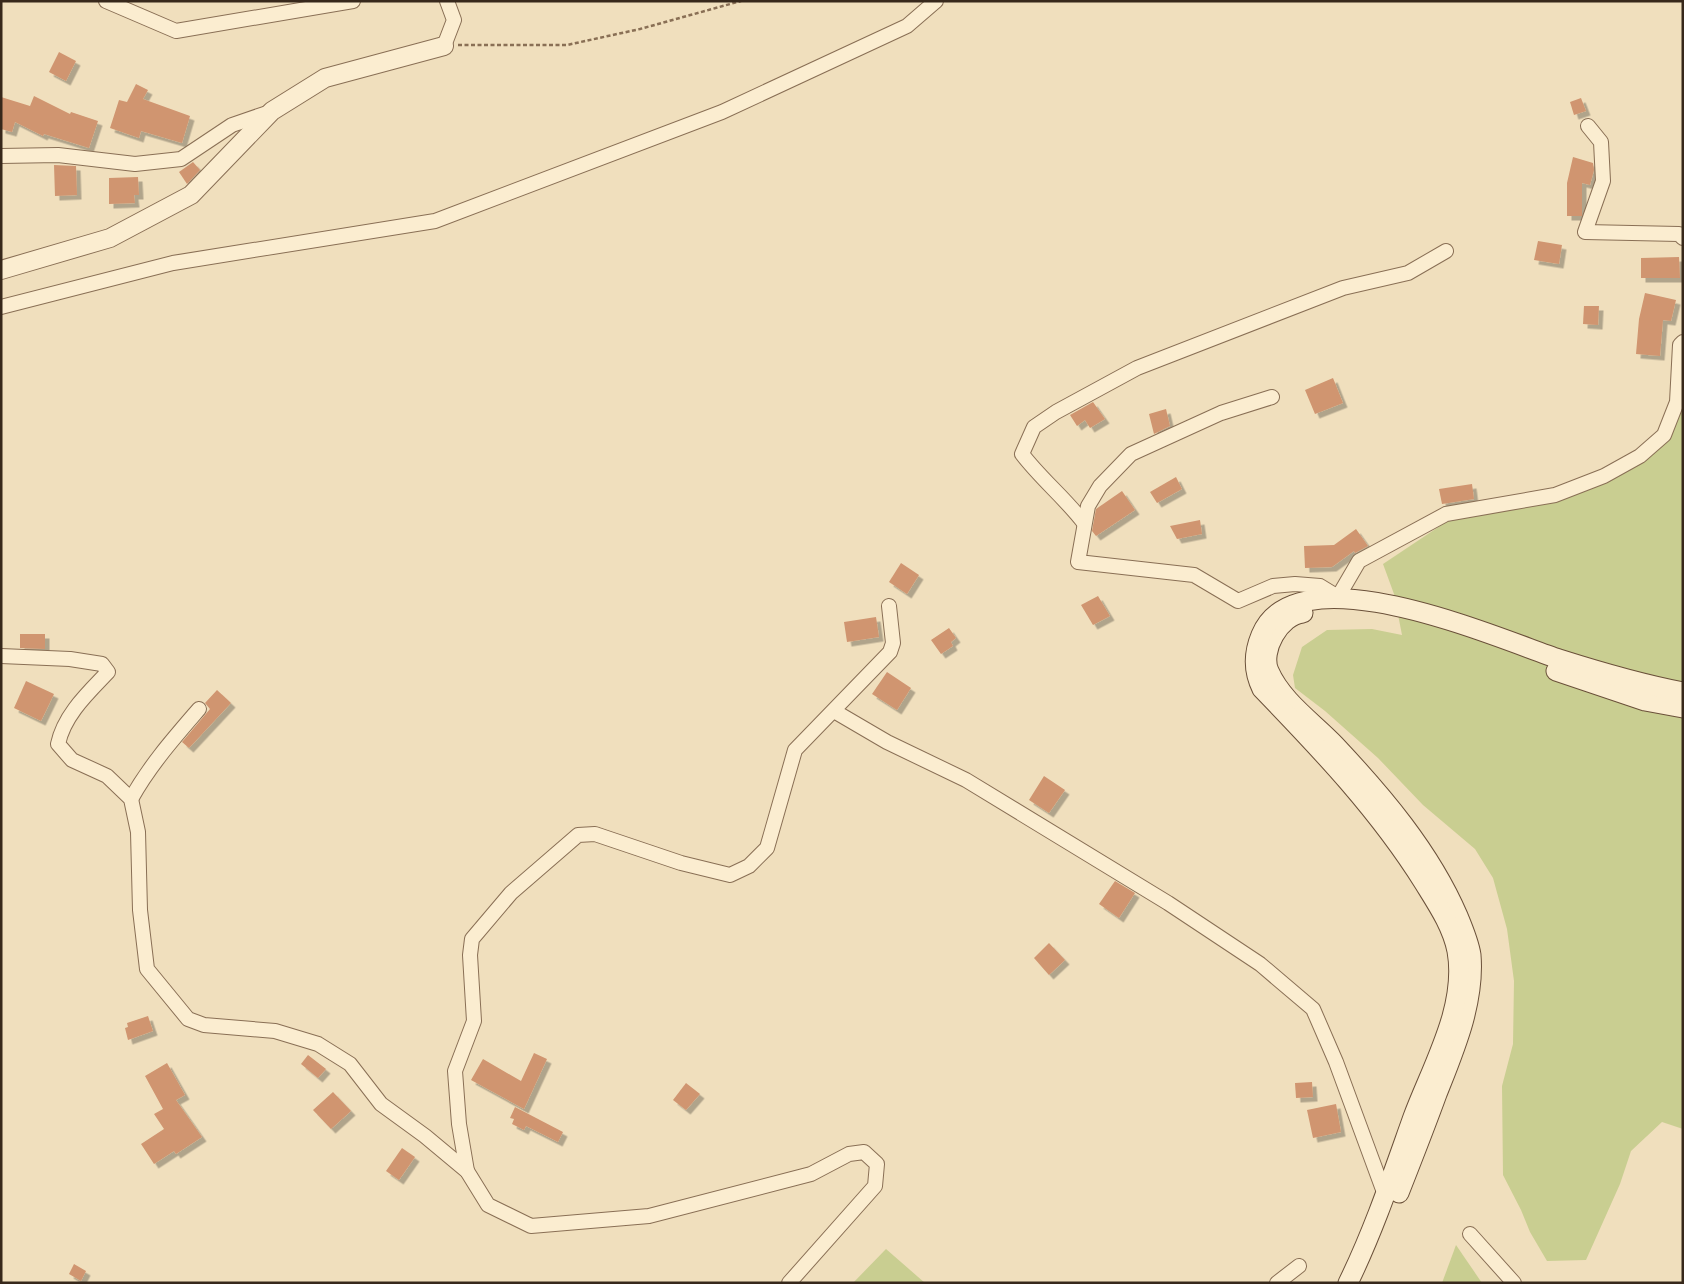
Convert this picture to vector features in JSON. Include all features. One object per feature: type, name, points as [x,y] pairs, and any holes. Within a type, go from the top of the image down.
[{"type":"main road","points":[[1348,1283],[1385,1195],[1450,1019],[1458,972],[1457,952],[1442,912],[1387,828],[1329,758],[1262,689],[1256,676],[1255,659],[1258,643],[1271,618],[1281,610],[1302,601],[1338,597],[1384,604],[1430,614],[1602,672],[1651,686],[1683,692]]},
{"type":"main road","points":[[1358,1283],[1394,1206],[1449,1063],[1468,996],[1470,953],[1454,908],[1421,848],[1335,745],[1281,690],[1270,672],[1266,661],[1277,632],[1286,621],[1299,613],[1332,609],[1359,611],[1449,633],[1645,701],[1683,708]]},
{"type":"street","points":[[106,1],[176,31],[354,1]]},
{"type":"street","points":[[1,156],[58,155],[135,164],[181,159],[232,125],[272,111],[325,78],[444,46],[454,20],[447,1]]},
{"type":"street","points":[[1,307],[173,263],[434,221],[722,112],[907,26],[936,1]]},
{"type":"street","points":[[1,270],[110,238],[191,196],[272,111]]},
{"type":"street","points":[[1588,126],[1601,142],[1603,182],[1585,232],[1679,234],[1683,238]]},
{"type":"street","points":[[1084,523],[1066,499],[1036,473],[1022,454],[1034,427],[1056,412],[1137,368],[1343,288],[1408,273],[1446,251]]},
{"type":"street","points":[[1272,397],[1221,413],[1131,454],[1100,486],[1088,506],[1078,562],[1194,574],[1238,601],[1274,586],[1294,584],[1320,586],[1338,597],[1359,560],[1446,514],[1555,495],[1604,476],[1640,456],[1664,435],[1677,402],[1680,345],[1683,342]]},
{"type":"street","points":[[467,1171],[459,1124],[456,1071],[474,1021],[470,955],[472,939],[510,893],[578,836],[595,834],[681,863],[730,874],[749,866],[767,848],[795,750],[890,652],[894,643],[889,606]]},
{"type":"street","points":[[1,656],[70,659],[102,664],[108,672],[87,694],[61,729],[58,744],[72,760],[107,776],[131,799],[138,832],[140,910],[147,969],[188,1018],[204,1025],[275,1030],[318,1044],[350,1064],[381,1104],[425,1136],[467,1171],[488,1205],[532,1226],[649,1216],[811,1174],[849,1154],[864,1152],[878,1164],[875,1186],[789,1283]]},
{"type":"street","points":[[131,799],[144,776],[163,750],[199,709]]},
{"type":"street","points":[[834,711],[887,742],[966,780],[1168,903],[1260,964],[1313,1009],[1336,1062],[1385,1195]]},
{"type":"street","points":[[1470,1234],[1514,1283]]},
{"type":"street","points":[[1277,1283],[1299,1266]]},
{"type":"path","points":[[444,46],[567,45],[640,29],[741,1]]},
{"type":"green space","points":[[1683,388],[1683,1129],[1662,1122],[1631,1151],[1620,1184],[1586,1260],[1547,1261],[1530,1232],[1503,1175],[1502,1086],[1513,1044],[1514,981],[1507,929],[1493,878],[1475,849],[1423,805],[1378,758],[1325,711],[1295,688],[1293,675],[1302,647],[1327,630],[1372,629],[1402,635],[1394,594],[1383,564],[1449,520],[1567,497],[1660,445]]},
{"type":"green space","points":[[1456,1245],[1482,1283],[1442,1283]]},
{"type":"green space","points":[[886,1249],[925,1283],[853,1283]]},
{"type":"building","points":[[59,52],[76,61],[66,81],[49,72]]},
{"type":"building","points":[[136,84],[148,90],[143,99],[190,116],[182,143],[141,131],[139,138],[110,128],[119,100],[127,102]]},
{"type":"building","points":[[34,96],[70,114],[71,112],[98,121],[89,148],[44,134],[43,136],[15,122],[12,132],[1,129],[1,97],[30,106]]},
{"type":"building","points":[[1581,98],[1586,111],[1574,115],[1570,102]]},
{"type":"building","points":[[1573,157],[1593,163],[1594,170],[1590,185],[1582,183],[1582,216],[1567,216],[1567,183]]},
{"type":"building","points":[[193,162],[200,170],[187,184],[179,172]]},
{"type":"building","points":[[54,165],[76,166],[77,195],[55,196]]},
{"type":"building","points":[[138,177],[139,195],[134,195],[135,203],[109,204],[109,178]]},
{"type":"building","points":[[1538,241],[1562,245],[1559,264],[1534,260]]},
{"type":"building","points":[[1679,257],[1680,278],[1641,278],[1641,258]]},
{"type":"building","points":[[1645,293],[1676,300],[1671,321],[1663,320],[1660,356],[1636,354],[1639,319]]},
{"type":"building","points":[[1584,306],[1599,306],[1598,325],[1583,324]]},
{"type":"building","points":[[1333,378],[1343,403],[1315,414],[1305,390]]},
{"type":"building","points":[[1093,402],[1105,419],[1090,428],[1085,420],[1077,426],[1070,415]]},
{"type":"building","points":[[1166,409],[1170,426],[1154,434],[1149,414]]},
{"type":"building","points":[[1176,477],[1182,489],[1157,503],[1150,492]]},
{"type":"building","points":[[1472,484],[1474,499],[1442,504],[1439,489]]},
{"type":"building","points":[[1122,491],[1135,510],[1096,536],[1092,531],[1096,509]]},
{"type":"building","points":[[1200,520],[1202,534],[1177,539],[1170,526]]},
{"type":"building","points":[[1356,529],[1368,546],[1355,553],[1354,551],[1332,567],[1305,568],[1304,546],[1334,545]]},
{"type":"building","points":[[901,563],[919,575],[907,594],[889,582]]},
{"type":"building","points":[[1098,596],[1110,616],[1093,625],[1081,605]]},
{"type":"building","points":[[876,617],[879,637],[847,642],[844,622]]},
{"type":"building","points":[[949,628],[956,638],[951,642],[953,646],[941,654],[931,640]]},
{"type":"building","points":[[20,634],[45,634],[45,649],[20,648]]},
{"type":"building","points":[[887,672],[911,688],[897,710],[872,694]]},
{"type":"building","points":[[26,681],[54,694],[41,721],[14,708]]},
{"type":"building","points":[[217,690],[231,703],[189,748],[182,742],[210,709],[205,703]]},
{"type":"building","points":[[1044,776],[1065,790],[1049,813],[1029,800]]},
{"type":"building","points":[[1115,881],[1135,893],[1119,918],[1099,904]]},
{"type":"building","points":[[1049,943],[1065,960],[1049,975],[1034,958]]},
{"type":"building","points":[[148,1016],[153,1031],[128,1040],[125,1028],[128,1027],[127,1023]]},
{"type":"building","points":[[534,1053],[547,1059],[524,1109],[471,1080],[483,1059],[521,1081]]},
{"type":"building","points":[[308,1055],[326,1069],[318,1078],[301,1064]]},
{"type":"building","points":[[167,1063],[185,1095],[176,1100],[202,1137],[176,1154],[174,1151],[154,1164],[141,1144],[164,1129],[154,1114],[163,1109],[145,1076]]},
{"type":"building","points":[[1312,1082],[1313,1097],[1296,1098],[1295,1083]]},
{"type":"building","points":[[686,1083],[700,1094],[686,1110],[673,1100]]},
{"type":"building","points":[[333,1092],[351,1111],[331,1129],[313,1110]]},
{"type":"building","points":[[1336,1104],[1341,1132],[1313,1138],[1307,1110]]},
{"type":"building","points":[[515,1107],[563,1132],[558,1142],[526,1126],[524,1130],[512,1124],[514,1119],[510,1118]]},
{"type":"building","points":[[402,1148],[415,1157],[399,1180],[386,1171]]},
{"type":"building","points":[[74,1264],[86,1271],[81,1281],[69,1274]]}]
